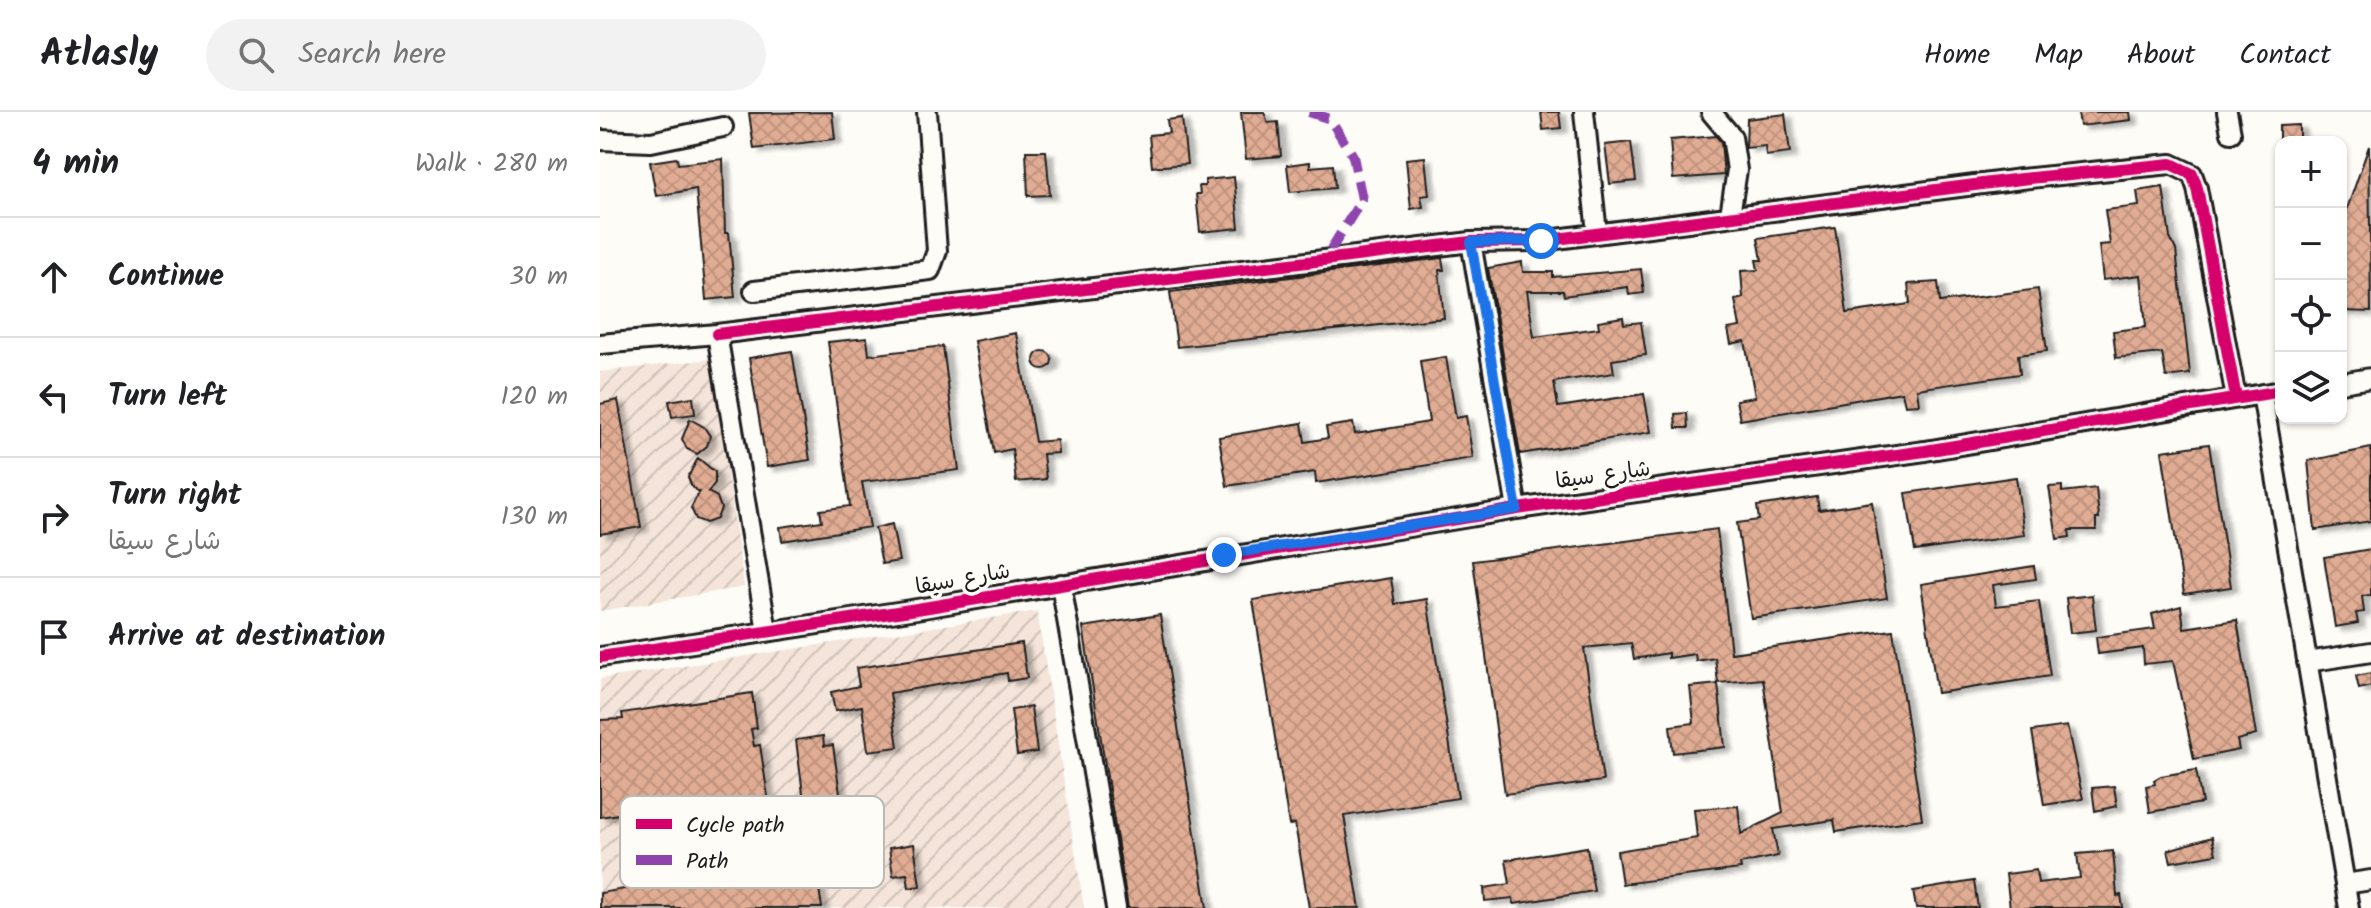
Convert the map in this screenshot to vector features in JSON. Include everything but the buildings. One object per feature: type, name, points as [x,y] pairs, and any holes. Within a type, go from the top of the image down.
[{"type":"street","points":[[754,291],[930,270],[937,251],[927,112]]},
{"type":"street","points":[[1584,112],[1597,233]]},
{"type":"street","points":[[1711,112],[1732,137],[1737,170],[1730,215]]},
{"type":"street","points":[[2227,112],[2231,133]]},
{"type":"street","points":[[600,140],[651,142],[723,127]]},
{"type":"street","points":[[600,344],[717,334],[1471,242],[1541,241],[1730,215],[2171,164],[2192,174],[2197,188],[2236,398]]},
{"type":"street","points":[[1471,242],[1517,509]]},
{"type":"street","points":[[717,334],[767,631]]},
{"type":"street","points":[[2347,382],[2371,378]]},
{"type":"street","points":[[2272,392],[2307,662],[2349,908]]},
{"type":"street","name":"شارع سيقا","points":[[600,657],[1517,509],[1925,451],[2272,392]]},
{"type":"street","points":[[1061,584],[1116,908]]},
{"type":"street","points":[[2307,662],[2371,652]]},
{"type":"street","points":[[2345,884],[2371,880]]},
{"type":"shaded area","points":[[711,359],[744,587],[600,611],[600,372]]},
{"type":"shaded area","points":[[1037,611],[1084,908],[600,908],[600,679]]},
{"type":"marked path","points":[[1309,112],[1330,119],[1353,156],[1362,199],[1325,259]]},
{"type":"cycle path","points":[[717,334],[1471,242],[1541,241],[2021,179],[2171,164],[2192,174],[2197,188],[2236,398]]},
{"type":"cycle path","points":[[600,657],[917,609],[1517,509],[1925,451],[2275,392]]},
{"type":"route","points":[[1224,555],[1517,509],[1471,242],[1541,241]]}]
